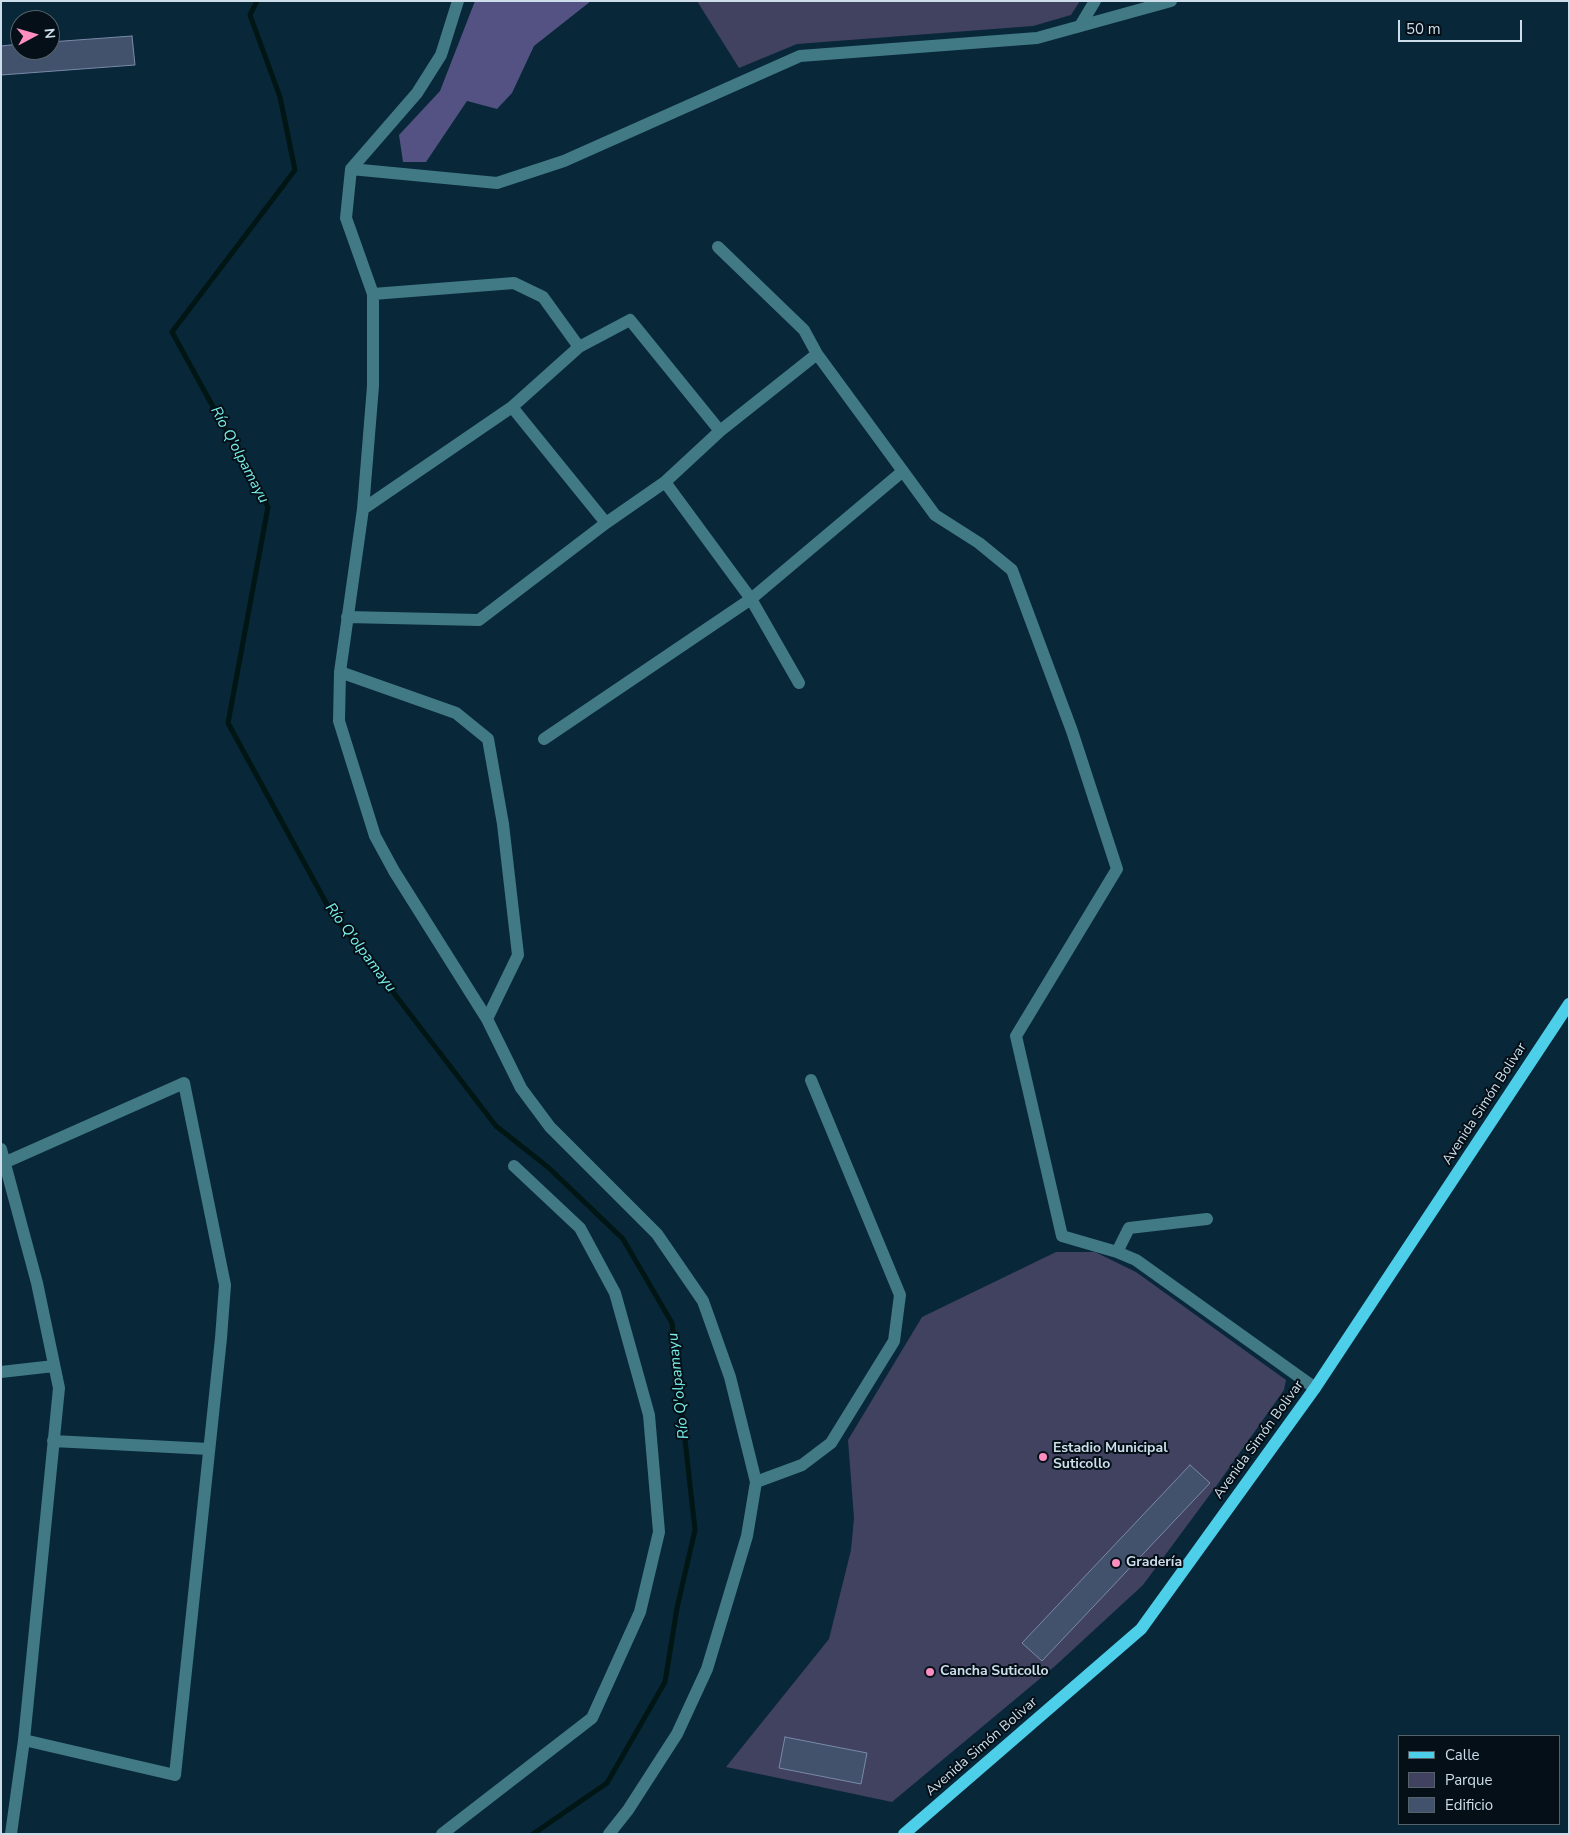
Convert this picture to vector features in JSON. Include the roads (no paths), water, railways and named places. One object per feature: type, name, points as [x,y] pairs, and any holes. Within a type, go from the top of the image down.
[{"type":"main road","name":"Avenida Simón Bolivar","points":[[904,1834],[1141,1629],[1315,1388],[1569,1004]]},
{"type":"street","points":[[458,1],[441,55],[417,93],[351,168],[346,218],[373,294],[372,386],[363,509],[340,672],[339,721],[375,836],[394,871],[487,1019],[521,1088],[550,1127],[658,1234],[703,1301],[730,1377],[756,1482],[747,1536],[707,1669],[677,1734],[628,1810],[609,1834]]},
{"type":"street","points":[[1080,26],[1095,1]]},
{"type":"street","points":[[351,168],[497,183],[564,161],[800,56],[1037,38],[1171,1]]},
{"type":"street","points":[[718,247],[804,330],[817,354],[935,515],[979,543],[1012,570],[1072,731],[1117,869],[1016,1036],[1062,1236],[1117,1252],[1136,1260],[1315,1388]]},
{"type":"street","points":[[373,294],[514,283],[543,297],[579,347]]},
{"type":"street","points":[[363,509],[512,407],[579,347],[630,320],[720,431]]},
{"type":"street","points":[[347,618],[479,620],[606,523],[665,482],[720,431],[817,354]]},
{"type":"street","points":[[512,407],[606,523]]},
{"type":"street","points":[[544,739],[751,599],[903,471]]},
{"type":"street","points":[[665,482],[751,599],[800,682]]},
{"type":"street","points":[[340,672],[456,713],[488,740],[503,824],[518,955],[487,1019]]},
{"type":"street","points":[[756,1482],[802,1464],[831,1443],[894,1341],[900,1296],[811,1080]]},
{"type":"street","points":[[6,1162],[184,1083],[225,1285],[176,1775],[24,1740]]},
{"type":"street","points":[[1,1149],[37,1283],[59,1388],[24,1740],[7,1820],[11,1834]]},
{"type":"street","points":[[442,1834],[592,1718],[640,1612],[660,1532],[648,1414],[615,1293],[580,1228],[514,1166]]},
{"type":"street","points":[[1117,1252],[1128,1228],[1208,1219]]},
{"type":"street","points":[[1,1372],[54,1366]]},
{"type":"street","points":[[54,1441],[209,1449]]},
{"type":"waterway","name":"Río Q'olpamayu","points":[[257,1],[250,15],[280,97],[295,170],[172,332],[268,507],[228,723],[330,910],[496,1126],[549,1168],[623,1239],[672,1323],[695,1530],[677,1608],[665,1682],[607,1783],[533,1834]]},
{"type":"place","name":"Estadio Municipal Suticollo","points":[[1043,1457]]},
{"type":"place","name":"Gradería","points":[[1116,1563]]},
{"type":"place","name":"Cancha Suticollo","points":[[930,1672]]}]
